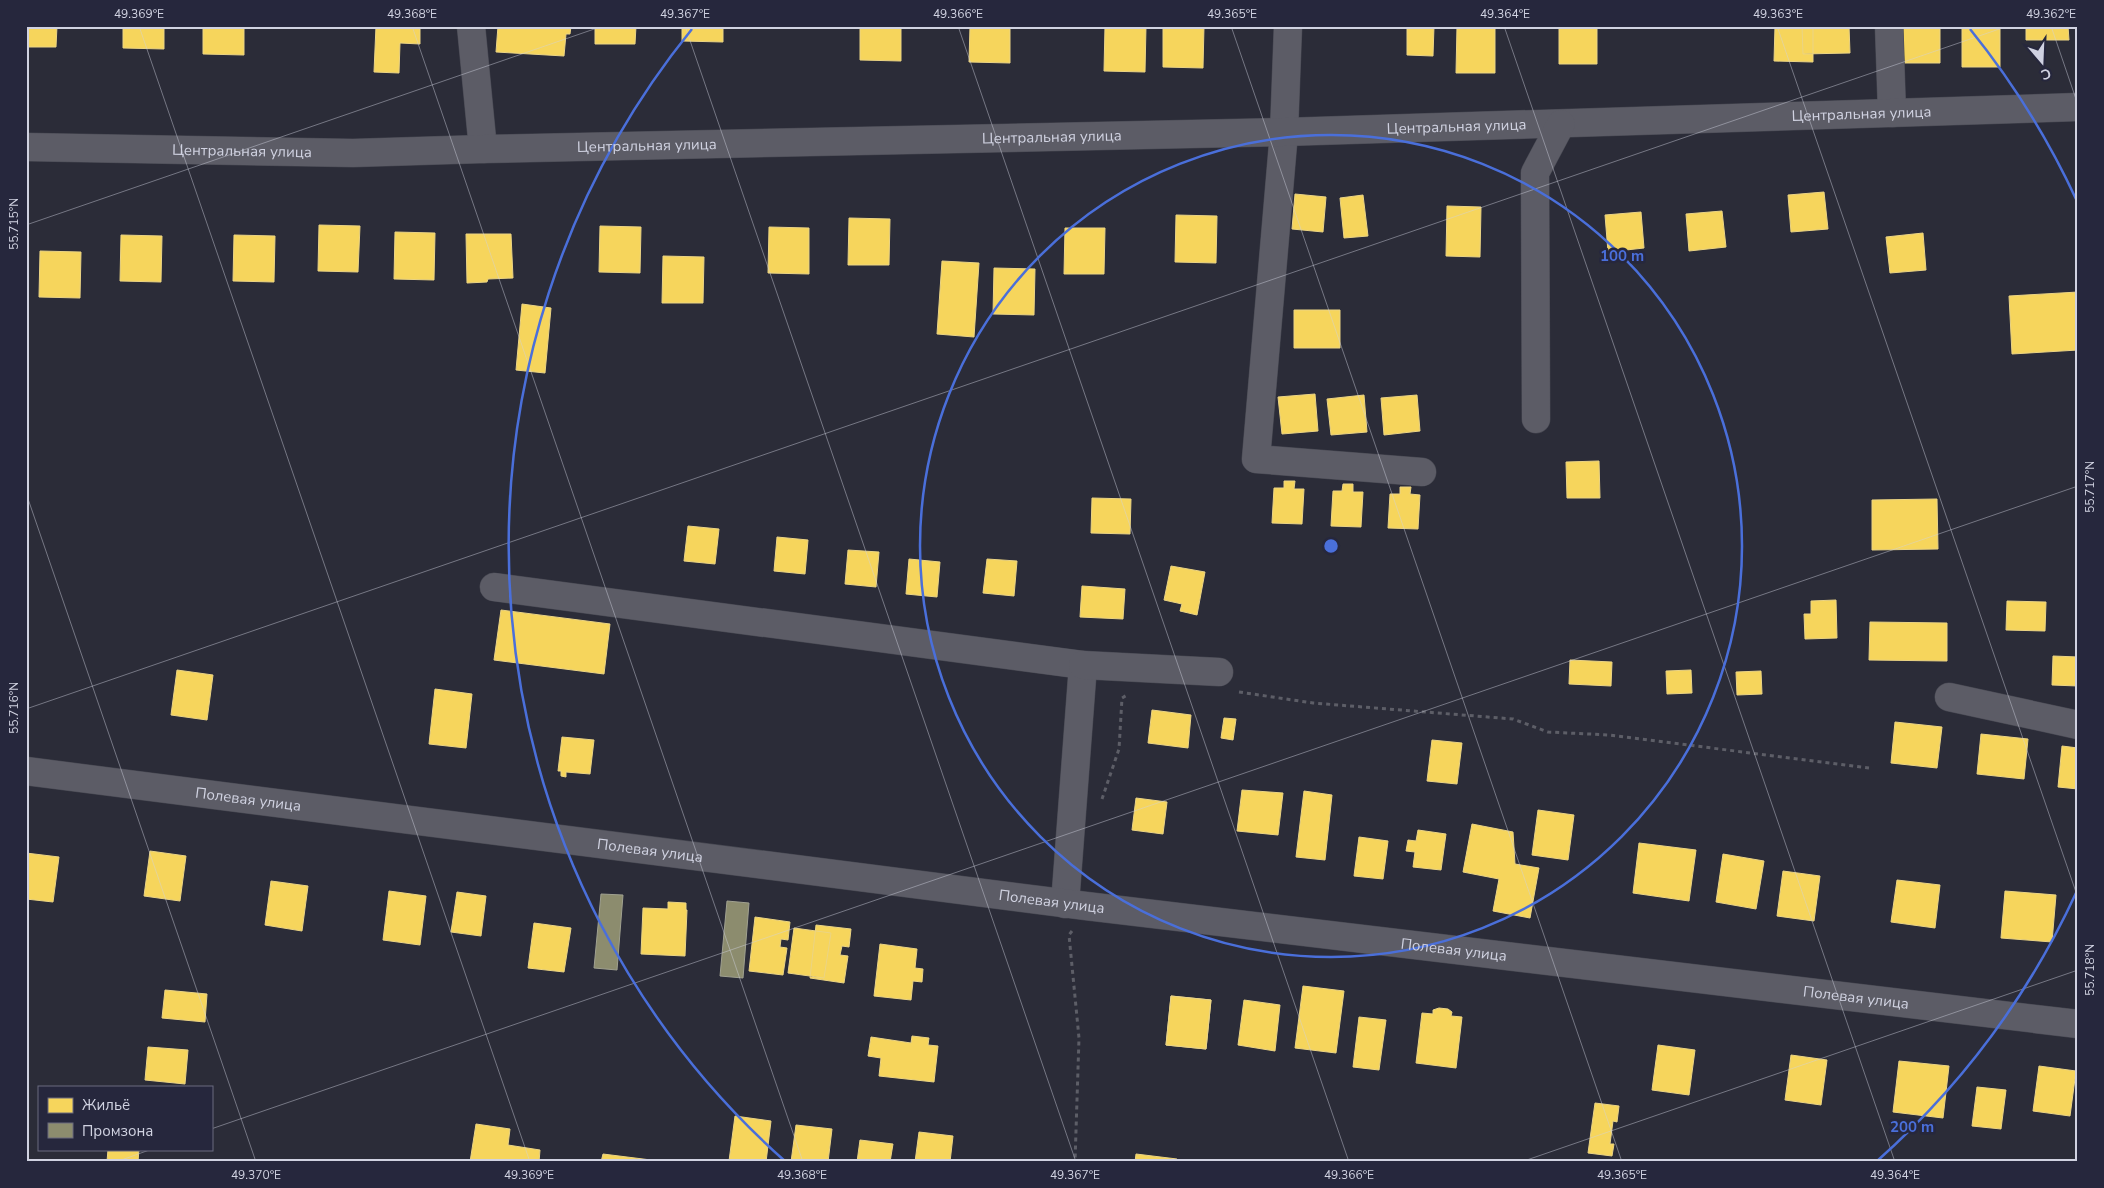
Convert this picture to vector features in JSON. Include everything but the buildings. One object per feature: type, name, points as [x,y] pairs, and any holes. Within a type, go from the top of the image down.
[{"type":"street","points":[[471,26],[483,149]]},
{"type":"street","points":[[1288,26],[1284,132],[1256,458],[1422,472]]},
{"type":"street","points":[[1889,26],[1892,113]]},
{"type":"street","name":"Центральная улица","points":[[26,147],[353,153],[1284,132],[2078,107]]},
{"type":"street","points":[[1536,419],[1535,173],[1561,124]]},
{"type":"street","points":[[494,587],[1083,665],[1228,682]]},
{"type":"street","points":[[1075,905],[1083,665]]},
{"type":"street","points":[[1949,697],[2078,724]]},
{"type":"street","name":"Полевая улица","points":[[26,771],[1075,905],[2078,1024]]},
{"type":"path","points":[[1228,682],[1312,703],[1514,719],[1548,732],[1609,735],[1868,768]]},
{"type":"path","points":[[1101,802],[1119,749],[1122,698],[1130,693]]},
{"type":"path","points":[[1075,905],[1069,935],[1078,1038],[1075,1162]]}]
